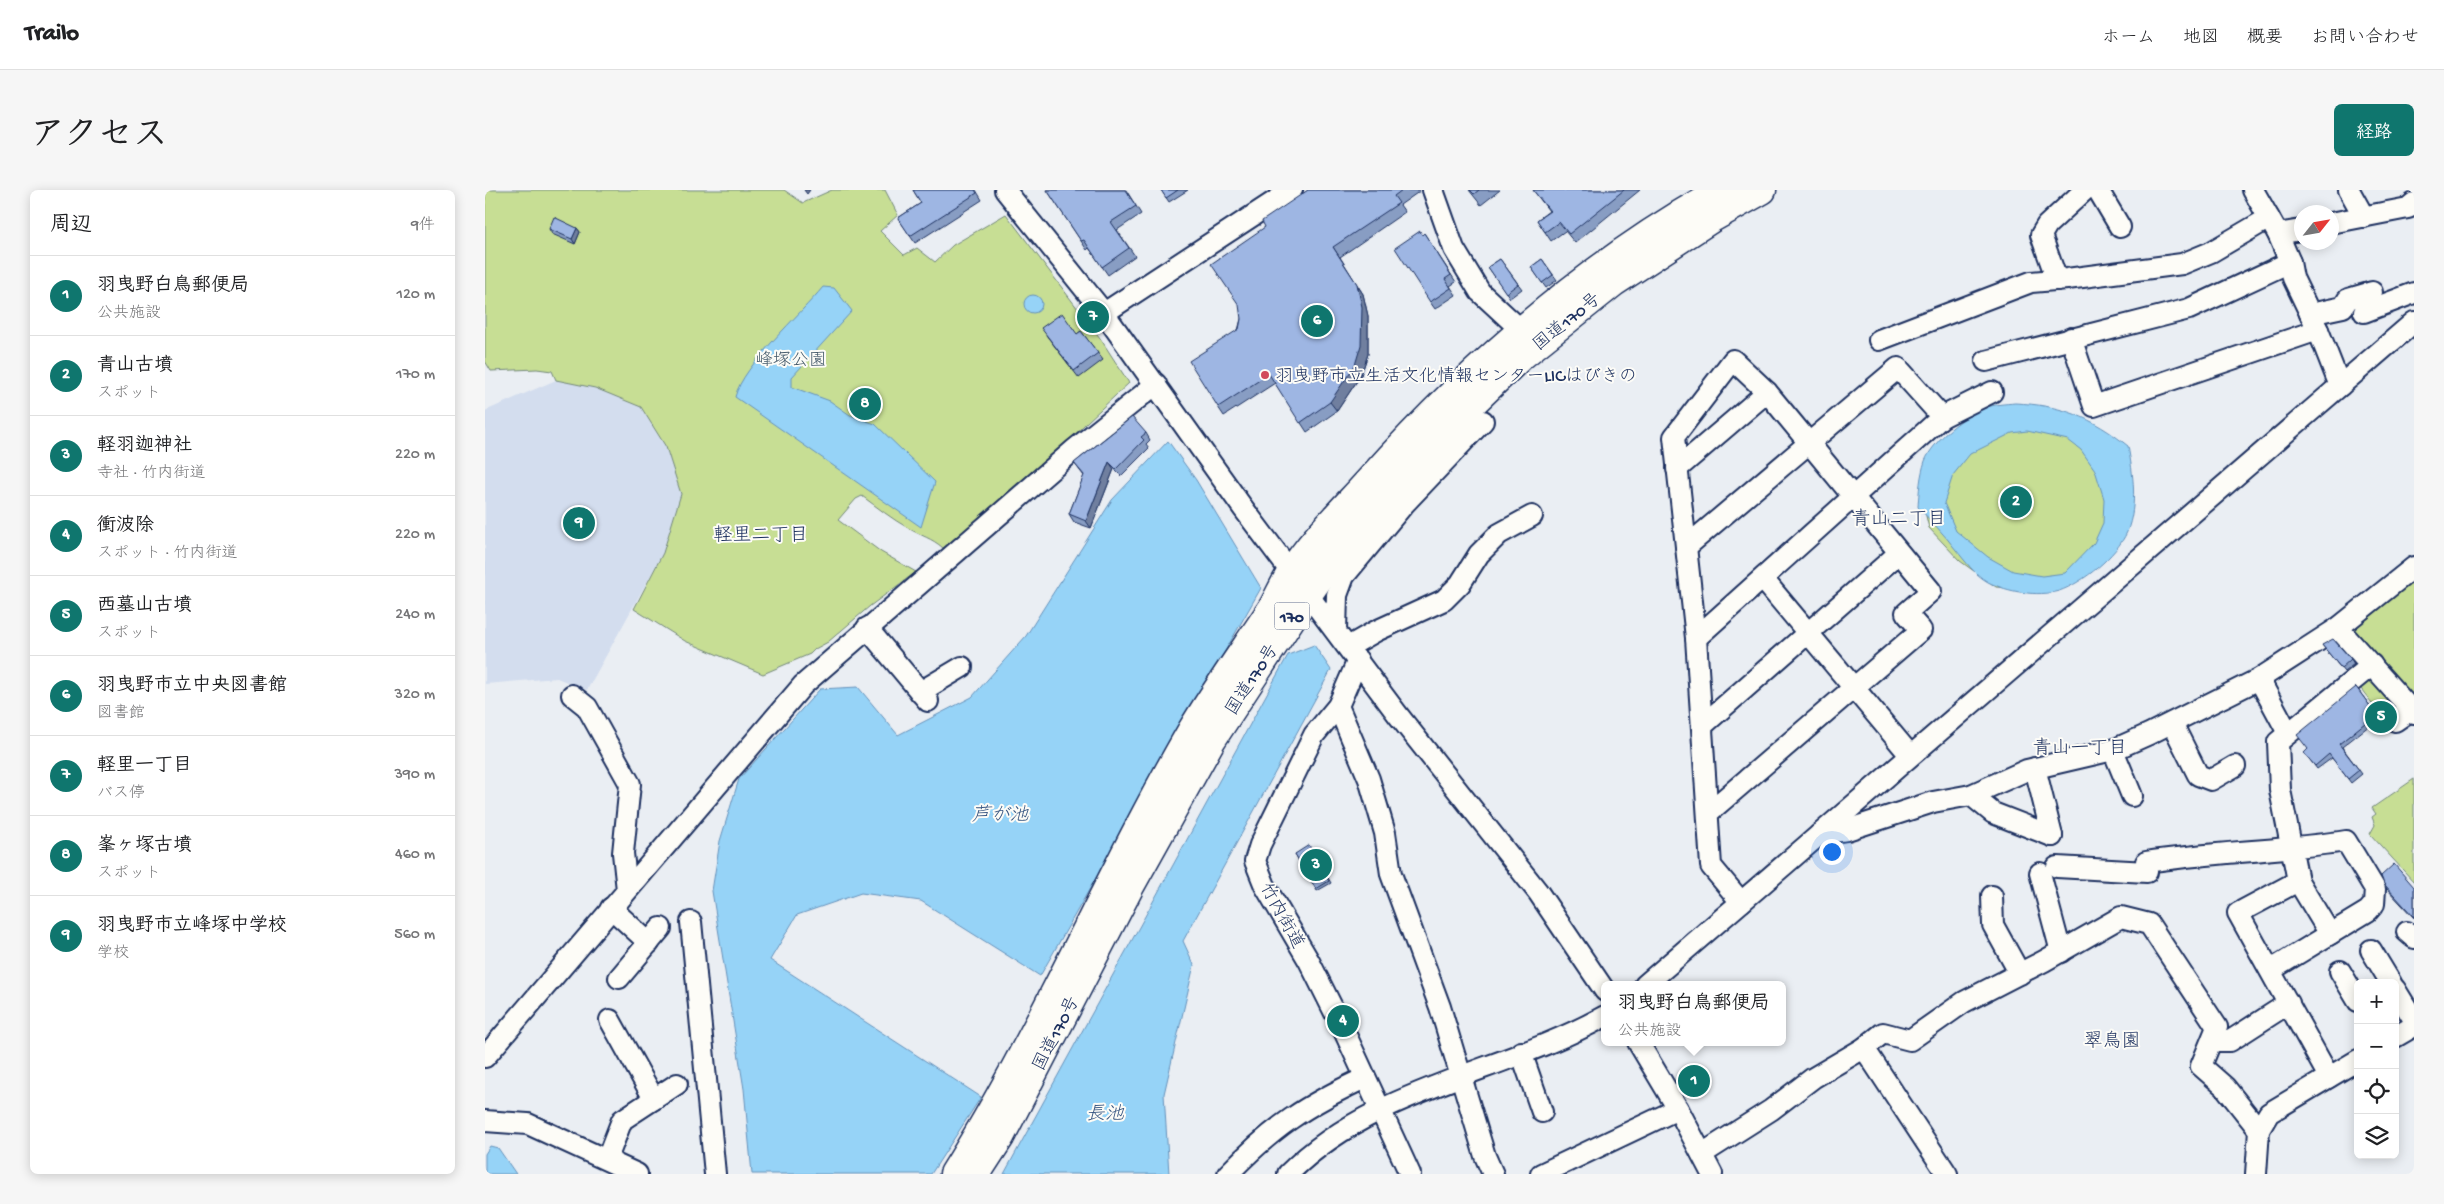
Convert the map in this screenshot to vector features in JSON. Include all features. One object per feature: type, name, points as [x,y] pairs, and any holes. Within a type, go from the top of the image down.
[{"type":"highway","name":"国道170号","points":[[954,1174],[991,1113],[1111,879],[1193,729],[1275,603],[1291,572],[1332,522],[1419,425],[1521,330],[1603,266],[1722,190]]},
{"type":"highway","name":"国道170号","points":[[976,1174],[1000,1137],[1129,888],[1212,739],[1348,537],[1435,439],[1520,357],[1614,282],[1712,218],[1762,190]]},
{"type":"street","points":[[1005,190],[1019,198],[1157,384],[1243,508],[1469,807],[1538,892],[1601,985]]},
{"type":"street","points":[[1104,313],[1292,190]]},
{"type":"street","points":[[1433,190],[1454,248],[1480,292],[1521,330]]},
{"type":"street","points":[[2057,280],[2041,235],[2047,225],[2085,190]]},
{"type":"street","points":[[2097,190],[2120,227]]},
{"type":"street","points":[[2253,190],[2290,262],[2293,278],[2314,322],[2340,386]]},
{"type":"street","points":[[2349,190],[2364,217]]},
{"type":"street","points":[[2339,222],[2408,208],[2414,203]]},
{"type":"street","points":[[1879,340],[2031,282],[2181,264],[2273,226],[2294,229]]},
{"type":"street","points":[[1986,361],[2189,309],[2290,262]]},
{"type":"street","points":[[2071,338],[2094,406],[2314,322],[2343,307],[2348,299],[2372,292]]},
{"type":"street","points":[[2364,312],[2414,293]]},
{"type":"street","points":[[1650,981],[2414,322]]},
{"type":"street","points":[[1708,814],[1921,630],[1906,613],[1931,591],[1767,392],[1733,360],[1673,438],[1696,638],[1711,866],[1741,902]]},
{"type":"street","points":[[1686,547],[1898,368],[1942,417]]},
{"type":"street","points":[[485,1057],[803,684],[1075,449],[1157,384]]},
{"type":"street","points":[[1677,469],[1767,392]]},
{"type":"street","points":[[1696,638],[1942,417],[1993,392]]},
{"type":"street","points":[[1336,631],[1337,595],[1344,576],[1404,504],[1483,421]]},
{"type":"street","points":[[1353,654],[1376,631],[1444,600],[1460,584],[1479,554],[1499,534],[1532,516]]},
{"type":"street","points":[[1702,726],[1899,553]]},
{"type":"street","points":[[1820,834],[1847,830],[1933,802],[1971,795],[2035,768],[2113,750],[2173,723],[2259,679],[2338,628],[2414,567]]},
{"type":"street","points":[[1763,579],[1910,755]]},
{"type":"street","points":[[867,628],[924,697],[962,667]]},
{"type":"street","points":[[2338,628],[2372,665],[2407,715]]},
{"type":"street","name":"竹内街道","points":[[1353,654],[1338,706],[1314,735],[1260,845],[1255,861],[1265,886],[1309,961],[1345,1033],[1410,1174]]},
{"type":"street","points":[[2329,934],[2298,881],[2280,790],[2278,742],[2372,665]]},
{"type":"street","points":[[2259,679],[2289,733]]},
{"type":"street","points":[[572,695],[587,707],[629,784],[623,852],[627,890]]},
{"type":"street","points":[[1338,706],[1369,779],[1385,833],[1391,874],[1440,1007],[1485,1156],[1493,1174]]},
{"type":"street","points":[[2173,723],[2198,775],[2211,780],[2235,766]]},
{"type":"street","points":[[2113,750],[2132,796]]},
{"type":"street","points":[[1971,795],[1993,813],[2052,836],[2035,768]]},
{"type":"street","points":[[2061,952],[2048,870],[2147,872],[2146,862],[2178,857],[2292,849],[2346,841],[2375,889],[2374,904],[2368,911],[2271,970]]},
{"type":"street","points":[[2298,881],[2237,914],[2271,970],[2329,1077]]},
{"type":"street","points":[[1992,896],[1993,925],[2020,974]]},
{"type":"street","points":[[611,908],[655,935],[619,978]]},
{"type":"street","points":[[1702,1154],[1771,1110],[1813,1078],[1864,1048],[1883,1034],[1910,1040],[1964,1002],[2020,974],[2121,918],[2149,924],[2217,1027],[2201,1066],[2225,1087],[2259,1130]]},
{"type":"street","points":[[691,922],[715,1174]]},
{"type":"street","points":[[2371,950],[2389,979]]},
{"type":"street","points":[[2340,971],[2354,995]]},
{"type":"street","points":[[2399,996],[2414,1020]]},
{"type":"street","points":[[2212,1040],[2230,1041],[2289,1003]]},
{"type":"street","points":[[1288,1174],[1311,1152],[1349,1126],[1460,1076],[1585,1027],[1601,1018]]},
{"type":"street","points":[[610,1020],[654,1099]]},
{"type":"street","points":[[2399,1035],[2414,1026]]},
{"type":"street","points":[[1640,1046],[1678,1109],[1712,1174]]},
{"type":"street","points":[[1864,1048],[1947,1174]]},
{"type":"street","points":[[1521,1052],[1542,1112]]},
{"type":"street","points":[[2256,1174],[2259,1130],[2269,1113],[2354,1062]]},
{"type":"street","points":[[1228,1174],[1261,1141],[1295,1115],[1323,1098],[1365,1078]]},
{"type":"street","points":[[607,1159],[622,1120],[677,1084]]},
{"type":"street","points":[[1541,1174],[1678,1109]]},
{"type":"street","points":[[485,1121],[528,1124],[637,1174]]},
{"type":"shaded area","points":[[556,380],[595,388],[641,407],[666,447],[681,494],[663,553],[587,690],[557,678],[485,684],[485,411]]},
{"type":"green space","name":"峰塚公園","points":[[485,190],[784,190],[803,203],[832,190],[885,190],[898,215],[880,231],[904,255],[917,248],[935,262],[953,245],[1006,214],[1100,338],[1129,383],[1060,450],[1030,473],[1015,489],[943,548],[896,521],[862,496],[856,499],[838,520],[881,552],[916,572],[870,606],[828,642],[810,654],[763,674],[685,641],[634,609],[663,553],[681,494],[666,447],[641,407],[595,388],[556,380],[552,371],[537,369],[491,371],[485,361]]},
{"type":"green space","points":[[2027,421],[2089,449],[2114,514],[2098,547],[2070,571],[2035,590],[1996,587],[1960,561],[1929,528],[1922,500],[1941,466]]},
{"type":"green space","points":[[2414,574],[2414,704],[2380,666],[2351,628]]},
{"type":"green space","points":[[2367,678],[2375,679],[2398,711],[2385,720],[2358,685]]},
{"type":"green space","points":[[2414,779],[2414,882],[2370,834],[2375,825],[2372,817],[2376,814],[2372,808]]},
{"type":"water","points":[[823,287],[834,288],[852,311],[792,377],[792,387],[830,401],[850,415],[875,424],[935,482],[921,527],[735,397],[740,384],[760,356]]},
{"type":"water","points":[[1033,295],[1039,298],[1042,304],[1039,310],[1033,313],[1027,310],[1024,304],[1027,298]]},
{"type":"water","points":[[2015,403],[2047,406],[2075,414],[2102,427],[2128,446],[2133,478],[2133,511],[2127,532],[2116,550],[2088,575],[2068,587],[2050,593],[2023,592],[1988,582],[1970,568],[1943,533],[1918,507],[1919,489],[1925,461],[1942,437],[1959,422],[1977,411],[1992,406]],"holes":[[[2027,431],[2068,440],[2081,450],[2095,470],[2104,499],[2103,523],[2094,543],[2065,573],[2042,576],[2013,571],[1988,557],[1956,531],[1944,503],[1953,475],[1970,454],[2012,433]]]},
{"type":"water","name":"芦が池","points":[[1168,441],[1196,480],[1261,588],[1040,976],[921,901],[861,893],[797,915],[770,960],[981,1097],[931,1174],[752,1174],[744,1089],[712,891],[720,841],[739,779],[820,689],[858,687],[898,735],[972,697],[1026,636],[1112,500]]},
{"type":"water","name":"長池","points":[[1314,645],[1331,670],[1183,941],[1194,965],[1164,1094],[1169,1174],[1004,1174],[1288,655]]},
{"type":"water","points":[[490,1146],[498,1148],[516,1174],[485,1174],[485,1154]]},
{"type":"building","points":[[913,190],[975,190],[977,193],[910,236],[898,218],[921,203]]},
{"type":"building","points":[[1047,190],[1125,190],[1136,206],[1111,222],[1129,248],[1102,267],[1084,240],[1081,241]]},
{"type":"building","points":[[1161,190],[1178,190],[1166,198]]},
{"type":"building","points":[[1308,190],[1402,190],[1394,196],[1399,203],[1333,247],[1357,284],[1362,307],[1361,345],[1355,365],[1330,402],[1300,423],[1269,374],[1218,407],[1189,361],[1239,329],[1241,319],[1239,305],[1211,264],[1265,227],[1262,221]]},
{"type":"building","points":[[1470,190],[1479,190],[1474,194]]},
{"type":"building","points":[[1533,190],[1624,190],[1569,234],[1559,222],[1545,232],[1537,220],[1550,211]]},
{"type":"building","points":[[554,217],[577,228],[572,239],[549,229]]},
{"type":"building","points":[[1420,231],[1422,235],[1424,233],[1451,275],[1445,279],[1451,288],[1430,302],[1395,248]]},
{"type":"building","points":[[1500,259],[1518,284],[1506,293],[1488,267]]},
{"type":"building","points":[[1542,259],[1553,275],[1542,283],[1531,267]]},
{"type":"building","points":[[1062,313],[1077,334],[1081,331],[1098,353],[1074,371],[1041,328]]},
{"type":"building","points":[[1132,417],[1146,433],[1141,437],[1144,440],[1116,469],[1109,462],[1086,521],[1069,514],[1084,475],[1074,463]]},
{"type":"building","points":[[2333,639],[2351,659],[2341,668],[2322,645]]},
{"type":"building","points":[[2356,687],[2376,714],[2339,744],[2359,770],[2348,779],[2329,754],[2315,766],[2304,753],[2308,749],[2297,735]]},
{"type":"building","points":[[1309,845],[1329,881],[1316,889],[1295,854]]},
{"type":"building","points":[[2394,864],[2414,887],[2414,917],[2384,884],[2381,876]]},
{"type":"place","name":"軽里一丁目","points":[[1093,317]]},
{"type":"place","name":"羽曳野市立中央図書館","points":[[1317,321]]},
{"type":"place","name":"羽曳野市立生活文化情報センターLICはびきの","points":[[1265,375]]},
{"type":"place","name":"峯ヶ塚古墳","points":[[865,404]]},
{"type":"place","name":"青山古墳","points":[[2016,502]]},
{"type":"place","name":"羽曳野市立峰塚中学校","points":[[579,523]]},
{"type":"place","name":"西墓山古墳","points":[[2381,717]]},
{"type":"place","name":"軽羽迦神社","points":[[1316,865]]},
{"type":"place","name":"衝波除","points":[[1343,1021]]},
{"type":"place","name":"羽曳野白鳥郵便局","points":[[1694,1081]]},
{"type":"district","name":"青山二丁目","points":[[1899,517]]},
{"type":"district","name":"軽里二丁目","points":[[761,533]]},
{"type":"district","name":"青山一丁目","points":[[2080,746]]},
{"type":"district","name":"翠鳥園","points":[[2112,1039]]}]
